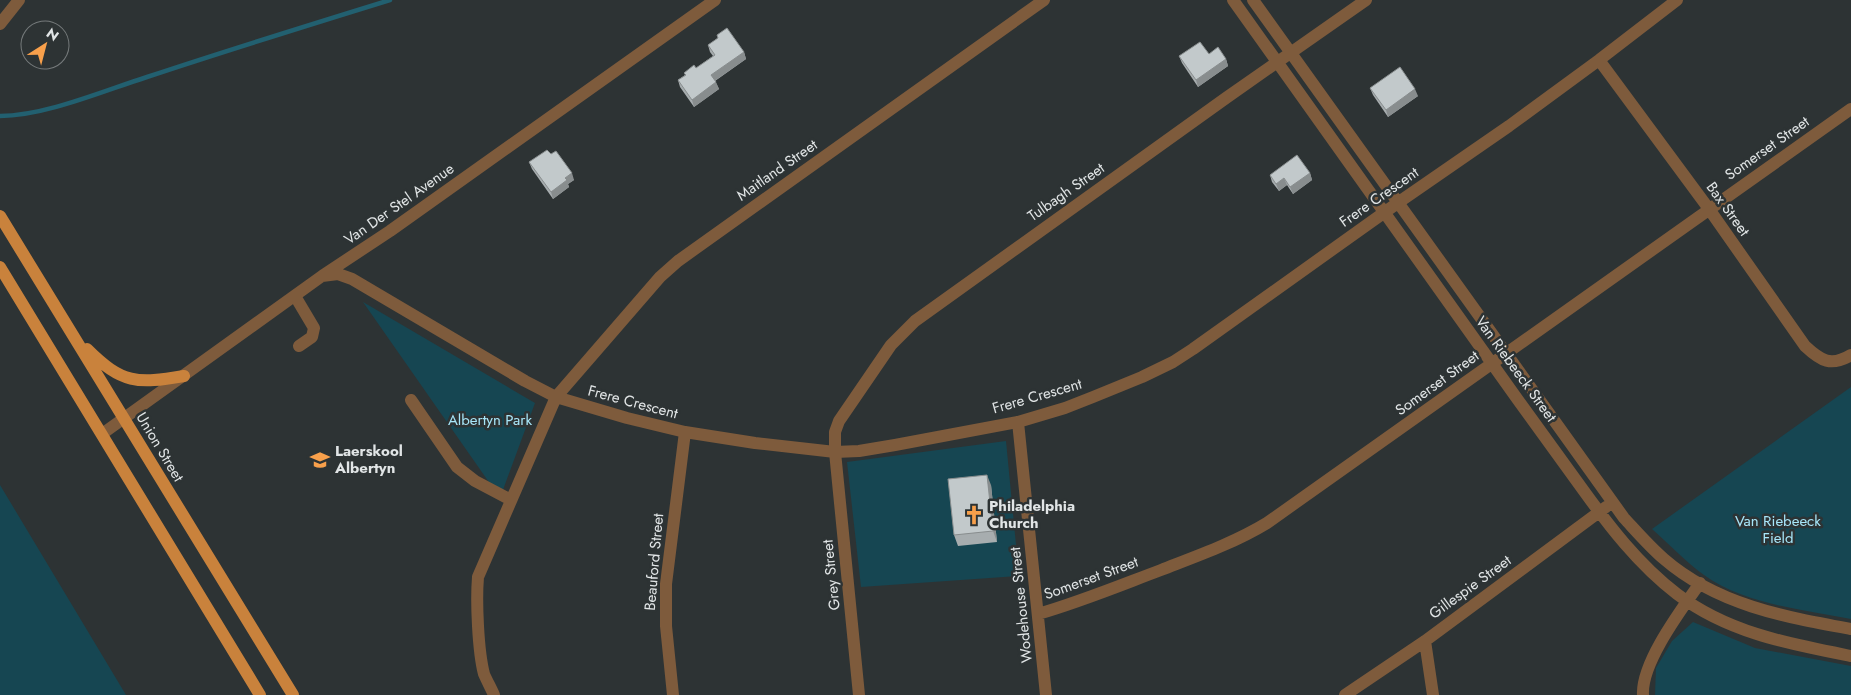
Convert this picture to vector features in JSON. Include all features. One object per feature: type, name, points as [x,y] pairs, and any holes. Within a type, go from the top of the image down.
[{"type":"main road","name":"Union Street","points":[[0,216],[293,695]]},
{"type":"main road","points":[[0,267],[260,695]]},
{"type":"main road","points":[[72,333],[105,366],[127,378],[149,382],[184,376]]},
{"type":"street","points":[[0,24],[20,0]]},
{"type":"street","name":"Van Der Stel Avenue","points":[[102,434],[322,276],[390,231],[715,0]]},
{"type":"street","name":"Maitland Street","points":[[494,695],[486,679],[482,663],[477,579],[556,397],[660,277],[678,261],[1044,0]]},
{"type":"street","name":"Van Riebeeck Street","points":[[1233,0],[1600,513],[1644,566],[1687,601],[1730,625],[1785,643],[1851,656]]},
{"type":"street","name":"Van Riebeeck Street","points":[[1253,0],[1624,518],[1666,560],[1700,584],[1720,595],[1754,608],[1788,617],[1851,629]]},
{"type":"street","name":"Tulbagh Street","points":[[835,452],[835,432],[839,421],[891,344],[905,329],[1041,230],[1366,0]]},
{"type":"street","name":"Frere Crescent","points":[[322,276],[338,274],[352,279],[525,381],[556,397],[627,418],[685,432],[755,443],[835,452],[859,451],[1018,422],[1065,408],[1173,362],[1218,333],[1399,202],[1509,126],[1678,0]]},
{"type":"street","name":"Bax Street","points":[[1599,60],[1709,209],[1805,346],[1828,361],[1846,358]]},
{"type":"street","name":"Somerset Street","points":[[1038,614],[1069,605],[1152,573],[1253,531],[1343,470],[1851,109]]},
{"type":"street","points":[[295,296],[314,328],[312,337],[300,346]]},
{"type":"street","points":[[411,400],[457,467],[475,481],[511,500]]},
{"type":"street","name":"Wodehouse Street","points":[[1018,422],[1046,695]]},
{"type":"street","name":"Beauford Street","points":[[673,695],[666,626],[666,584],[685,432]]},
{"type":"street","name":"Grey Street","points":[[835,452],[859,695]]},
{"type":"street","name":"Gillespie Street","points":[[1345,695],[1425,641],[1612,503]]},
{"type":"street","points":[[1643,695],[1644,678],[1661,642],[1700,584]]},
{"type":"street","points":[[1425,641],[1433,695]]},
{"type":"green space","name":"Albertyn Park","points":[[363,302],[535,403],[500,498]]},
{"type":"green space","name":"Van Riebeeck Field","points":[[1851,387],[1851,619],[1794,609],[1756,599],[1720,585],[1684,559],[1652,529]]},
{"type":"green space","points":[[1006,441],[1019,576],[861,587],[847,462]]},
{"type":"green space","points":[[0,485],[126,695],[0,695]]},
{"type":"green space","points":[[1693,622],[1755,648],[1851,666],[1851,695],[1655,695],[1656,668],[1672,641]]},
{"type":"building","points":[[727,28],[744,52],[711,75],[716,82],[692,100],[678,80],[686,75],[684,73],[694,65],[696,68],[715,55],[708,45]]},
{"type":"building","points":[[1200,42],[1209,54],[1218,47],[1226,59],[1196,80],[1179,56]]},
{"type":"building","points":[[1400,67],[1415,89],[1386,110],[1370,88]]},
{"type":"building","points":[[547,150],[551,154],[556,151],[572,173],[565,178],[567,180],[551,192],[529,162]]},
{"type":"building","points":[[1297,155],[1310,173],[1290,187],[1284,178],[1276,184],[1270,175]]},
{"type":"building","name":"Philadelphia Church","points":[[987,475],[993,531],[954,535],[948,479]]},
{"type":"waterway","points":[[0,116],[36,112],[74,102],[208,57],[390,0]]},
{"type":"place","name":"Laerskool Albertyn","points":[[320,460]]},
{"type":"place","name":"Philadelphia Church","points":[[974,515]]}]
